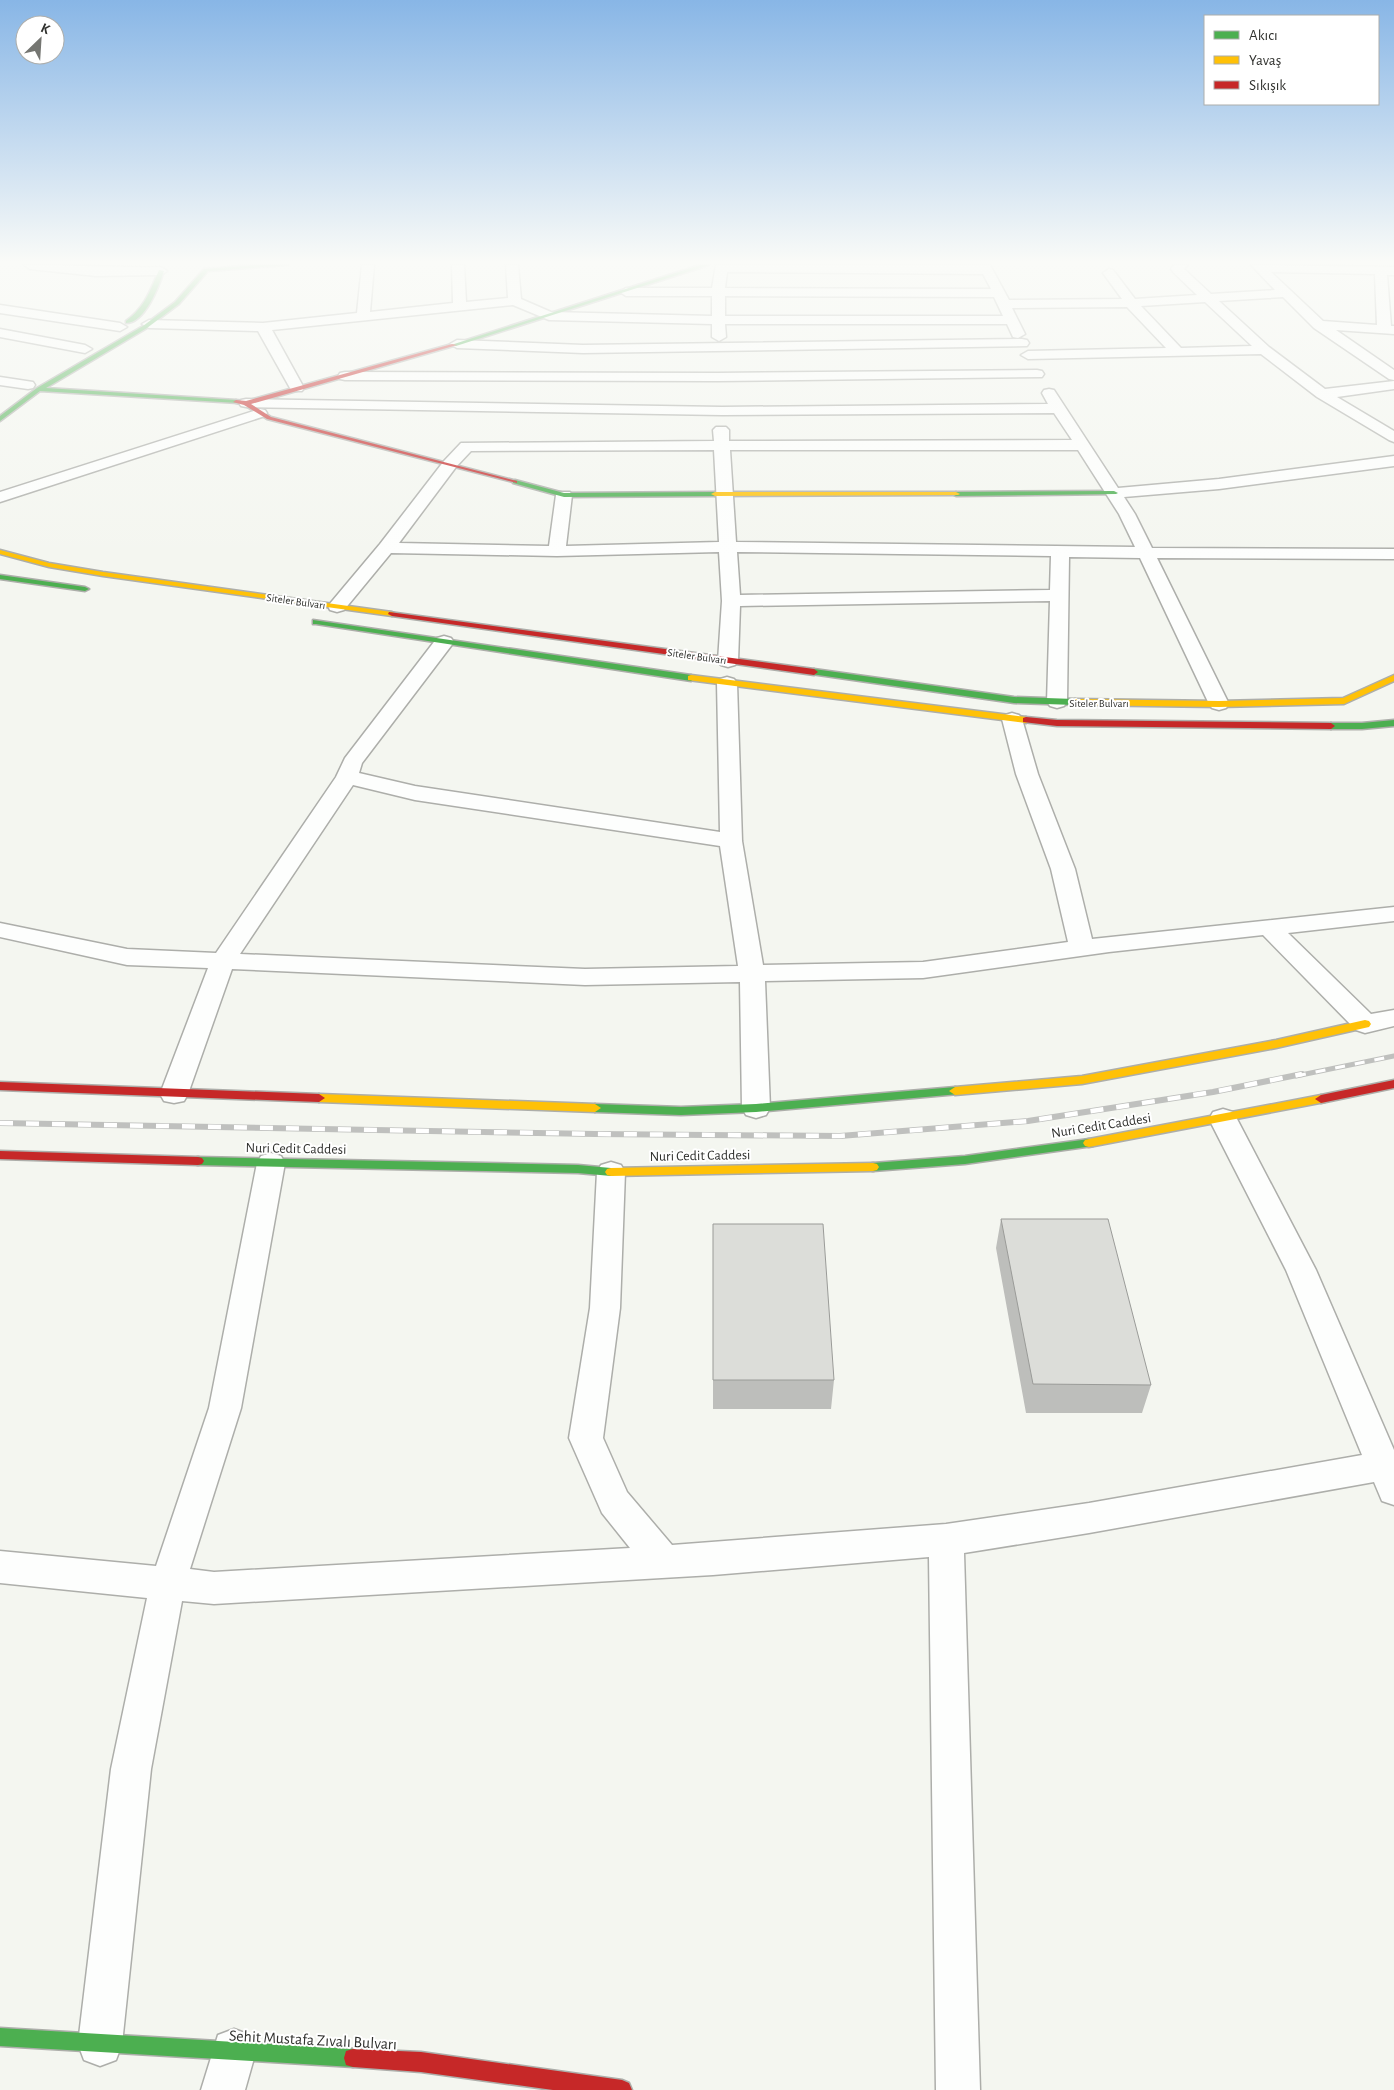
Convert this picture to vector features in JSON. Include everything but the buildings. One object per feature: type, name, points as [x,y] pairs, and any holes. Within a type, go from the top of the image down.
[{"type":"main road","points":[[0,419],[34,387],[67,363]]},
{"type":"main road","points":[[0,404],[79,363]]},
{"type":"main road","points":[[34,387],[246,403],[392,363]]},
{"type":"main road","points":[[246,403],[269,418],[564,495],[724,496],[1114,493]]},
{"type":"main road","name":"Siteler Bulvarı","points":[[0,552],[50,565],[103,574],[337,606],[1012,719],[1057,723],[1333,726],[1394,723]]},
{"type":"main road","points":[[0,577],[92,590]]},
{"type":"main road","name":"Siteler Bulvarı","points":[[304,620],[444,642],[1014,700],[1219,704],[1344,701],[1394,678]]},
{"type":"main road","points":[[0,1086],[174,1094],[681,1111],[756,1108],[1082,1080],[1276,1044],[1365,1024]]},
{"type":"main road","name":"Nuri Cedit Caddesi","points":[[0,1155],[578,1169],[611,1172],[877,1167],[965,1160],[1088,1143],[1223,1120],[1394,1084]]},
{"type":"main road","name":"Sehit Mustafa Zıvalı Bulvarı","points":[[0,2037],[100,2044],[228,2071],[421,2062],[622,2090]]},
{"type":"street","points":[[283,363],[298,388]]},
{"type":"street","points":[[718,363],[717,377],[722,411],[721,447],[731,601],[728,672],[732,840],[752,975],[756,1108]]},
{"type":"street","points":[[1031,363],[1058,408],[1114,493],[1147,554],[1219,704]]},
{"type":"street","points":[[1281,363],[1322,394],[1394,437]]},
{"type":"street","points":[[1374,363],[1394,376]]},
{"type":"street","points":[[344,376],[717,377],[1037,374]]},
{"type":"street","points":[[0,381],[34,387]]},
{"type":"street","points":[[1322,394],[1394,385]]},
{"type":"street","points":[[246,403],[722,411],[1058,408]]},
{"type":"street","points":[[0,497],[260,413]]},
{"type":"street","points":[[337,606],[386,548],[450,464],[467,446],[1083,445]]},
{"type":"street","points":[[1114,493],[1219,484],[1394,461]]},
{"type":"street","points":[[1362,465],[1394,466]]},
{"type":"street","points":[[557,551],[564,495]]},
{"type":"street","points":[[386,548],[557,551],[728,547],[1060,551],[1147,554],[1394,554]]},
{"type":"street","points":[[1057,702],[1060,551]]},
{"type":"street","points":[[731,601],[1059,595]]},
{"type":"street","points":[[174,1094],[223,961],[347,777],[352,762],[444,642]]},
{"type":"street","points":[[1012,719],[1027,774],[1063,870],[1082,948]]},
{"type":"street","points":[[347,777],[414,793],[732,840]]},
{"type":"street","points":[[0,930],[127,957],[585,977],[923,970],[1082,948],[1394,914]]},
{"type":"street","points":[[1269,927],[1365,1024],[1394,1018]]},
{"type":"street","points":[[0,1567],[214,1588],[663,1561],[946,1540],[1391,1473],[1301,1270],[1223,1120]]},
{"type":"street","points":[[100,2044],[131,1769],[168,1583],[225,1408],[271,1163]]},
{"type":"street","points":[[611,1172],[605,1308],[586,1438],[614,1502],[663,1561]]},
{"type":"street","points":[[946,1540],[958,2090]]},
{"type":"railway","points":[[1296,1076],[1394,1056]]},
{"type":"railway","points":[[0,1123],[595,1134],[840,1136],[1028,1121],[1213,1092],[1302,1074]]},
{"type":"traffic: fast","points":[[0,419],[39,389],[84,363]]},
{"type":"traffic: fast","points":[[39,389],[236,402]]},
{"type":"traffic: fast","points":[[515,482],[564,495],[715,494]]},
{"type":"traffic: fast","points":[[956,494],[1114,493]]},
{"type":"traffic: fast","points":[[0,577],[85,589]]},
{"type":"traffic: fast","points":[[316,622],[691,678]]},
{"type":"traffic: fast","points":[[814,672],[1014,700],[1075,702]]},
{"type":"traffic: fast","points":[[1331,726],[1394,723]]},
{"type":"traffic: fast","points":[[595,1108],[681,1111],[756,1108],[955,1091]]},
{"type":"traffic: fast","points":[[873,1167],[965,1160],[1089,1143]]},
{"type":"traffic: fast","points":[[198,1161],[578,1169],[611,1172]]},
{"type":"traffic: fast","points":[[0,2037],[353,2058]]},
{"type":"traffic: slow","points":[[715,494],[956,494]]},
{"type":"traffic: slow","points":[[0,552],[49,565],[103,574],[392,614]]},
{"type":"traffic: slow","points":[[691,678],[1026,720]]},
{"type":"traffic: slow","points":[[1075,702],[1219,704],[1344,701],[1394,678]]},
{"type":"traffic: slow","points":[[955,1091],[1082,1080],[1276,1044],[1365,1024]]},
{"type":"traffic: slow","points":[[319,1098],[595,1108]]},
{"type":"traffic: slow","points":[[1089,1143],[1321,1099]]},
{"type":"traffic: slow","points":[[611,1172],[873,1167]]},
{"type":"traffic: jam","points":[[246,403],[391,363]]},
{"type":"traffic: jam","points":[[236,402],[246,403],[269,418],[515,482]]},
{"type":"traffic: jam","points":[[392,614],[814,672]]},
{"type":"traffic: jam","points":[[1026,720],[1057,723],[1331,726]]},
{"type":"traffic: jam","points":[[1321,1099],[1394,1084]]},
{"type":"traffic: jam","points":[[0,1086],[319,1098]]},
{"type":"traffic: jam","points":[[0,1155],[198,1161]]},
{"type":"traffic: jam","points":[[353,2058],[421,2062],[622,2090]]}]
